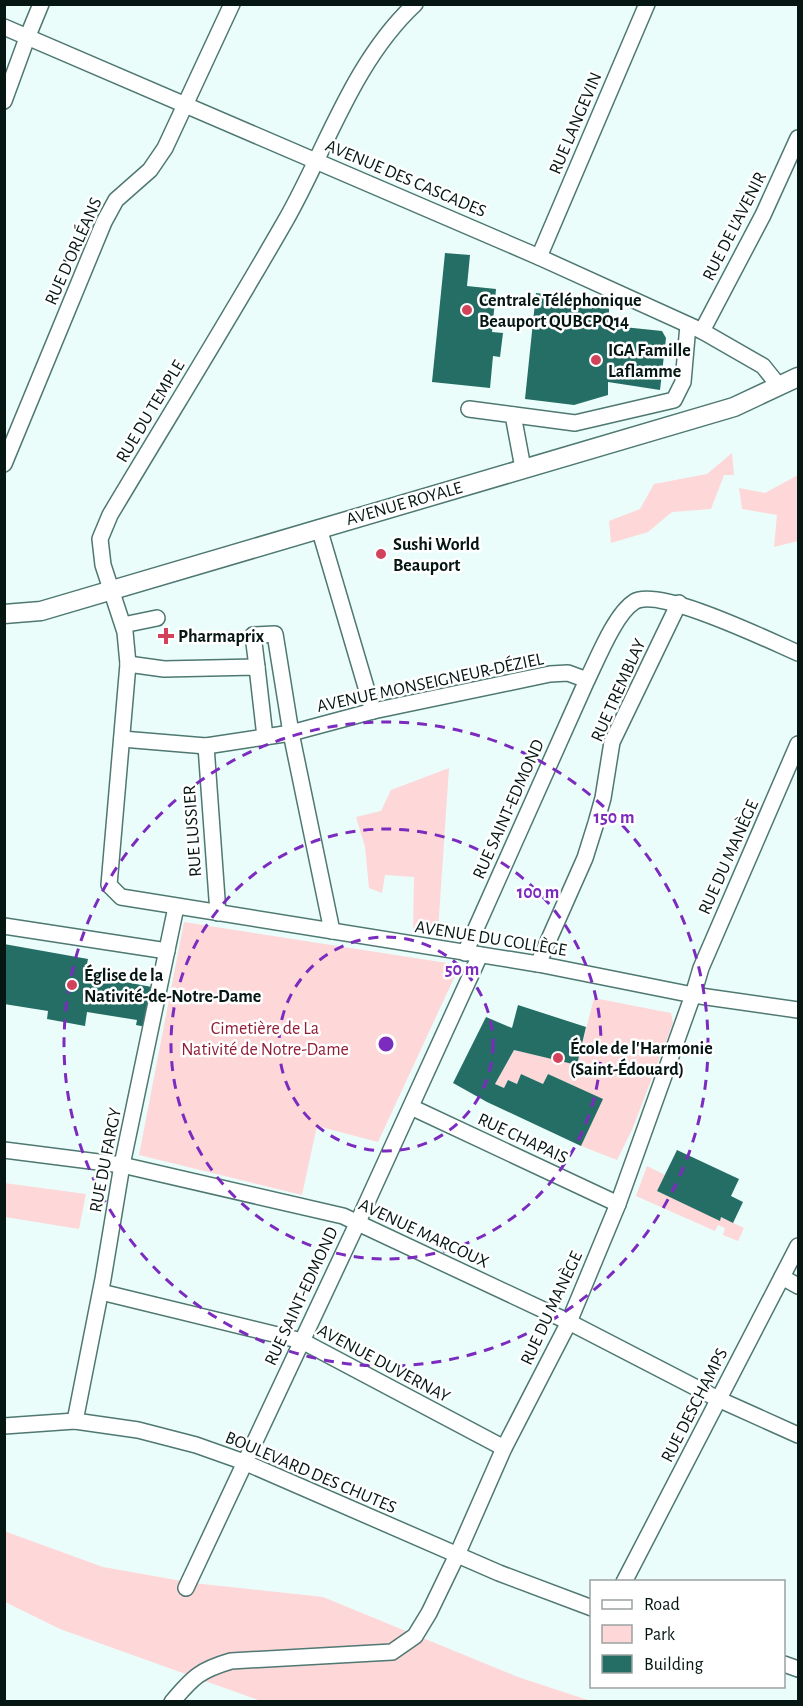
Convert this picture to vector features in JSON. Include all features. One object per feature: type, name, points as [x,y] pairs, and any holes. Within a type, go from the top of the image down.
[{"type":"main road","name":"AVENUE ROYALE","points":[[4,614],[41,611],[679,423],[735,406],[798,377]]},
{"type":"street","points":[[4,101],[41,4]]},
{"type":"street","name":"RUE D'ORLÉANS","points":[[4,464],[104,222],[116,200],[150,170],[165,148],[232,4]]},
{"type":"street","name":"RUE DU TEMPLE","points":[[109,885],[128,664],[123,625],[103,565],[100,539],[110,516],[288,216],[373,52],[414,4]]},
{"type":"street","name":"RUE LANGEVIN","points":[[538,257],[647,4]]},
{"type":"street","name":"AVENUE DES CASCADES","points":[[4,27],[538,257],[695,328],[763,366],[779,386]]},
{"type":"street","name":"RUE DE L'AVENIR","points":[[695,328],[763,215],[798,138]]},
{"type":"street","points":[[679,423],[674,400],[683,382],[695,328]]},
{"type":"street","points":[[469,409],[575,423],[674,400]]},
{"type":"street","points":[[513,415],[523,468]]},
{"type":"street","points":[[319,528],[373,711]]},
{"type":"street","points":[[587,680],[621,613],[635,600],[653,598],[679,603],[798,653]]},
{"type":"street","name":"RUE TREMBLAY","points":[[538,964],[585,858],[603,798],[612,742],[679,603]]},
{"type":"street","points":[[123,625],[157,618]]},
{"type":"street","points":[[265,737],[253,635],[275,634],[291,734],[332,931]]},
{"type":"street","points":[[128,664],[164,669],[257,667]]},
{"type":"street","name":"AVENUE MONSEIGNEUR-DÉZIEL","points":[[122,739],[206,746],[291,734],[373,711],[550,674],[568,673],[587,680]]},
{"type":"street","name":"RUE SAINT-EDMOND","points":[[465,953],[587,680]]},
{"type":"street","name":"RUE DU MANÈGE","points":[[172,1701],[193,1677],[214,1666],[231,1661],[392,1652],[415,1636],[457,1555],[504,1448],[569,1322],[618,1204],[701,968],[798,744]]},
{"type":"street","name":"RUE LUSSIER","points":[[206,746],[218,913]]},
{"type":"street","name":"AVENUE DU COLLÈGE","points":[[109,885],[121,897],[176,907],[538,964],[693,995],[798,1010]]},
{"type":"street","name":"RUE DU FARGY","points":[[75,1420],[101,1292],[122,1165],[176,907]]},
{"type":"street","points":[[4,926],[167,951]]},
{"type":"street","name":"RUE SAINT-EDMOND","points":[[186,1588],[480,955]]},
{"type":"street","name":"RUE CHAPAIS","points":[[411,1107],[618,1204]]},
{"type":"street","name":"AVENUE MARCOUX","points":[[4,1150],[122,1165],[343,1216],[569,1322],[718,1399],[798,1435]]},
{"type":"street","name":"RUE DESCHAMPS","points":[[625,1580],[798,1246]]},
{"type":"street","points":[[782,1277],[798,1286]]},
{"type":"street","name":"AVENUE DUVERNAY","points":[[101,1292],[302,1341],[504,1448]]},
{"type":"street","name":"BOULEVARD DES CHUTES","points":[[4,1426],[75,1420],[138,1430],[196,1445],[244,1462],[499,1574],[590,1608]]},
{"type":"green space","points":[[732,453],[734,475],[724,475],[711,509],[672,512],[648,532],[611,543],[609,521],[640,509],[654,484],[707,474]]},
{"type":"green space","points":[[798,475],[798,541],[774,547],[777,515],[742,509],[739,488],[765,493]]},
{"type":"green space","points":[[449,768],[438,931],[413,929],[414,877],[385,875],[382,893],[369,888],[365,847],[356,817],[381,811],[391,790]]},
{"type":"green space","name":"Cimetière de La Nativité de Notre-Dame","points":[[184,922],[460,965],[378,1142],[317,1126],[302,1195],[139,1155]]},
{"type":"green space","points":[[594,998],[671,1013],[673,1023],[632,1130],[617,1160],[581,1146],[602,1099],[548,1074],[543,1084],[521,1074],[517,1084],[508,1080],[504,1088],[495,1084],[514,1050],[577,1064]]},
{"type":"green space","points":[[647,1166],[665,1175],[657,1191],[720,1220],[721,1217],[744,1228],[738,1241],[723,1235],[725,1228],[718,1225],[715,1231],[636,1196]]},
{"type":"green space","points":[[4,1183],[86,1194],[79,1229],[5,1217]]},
{"type":"green space","points":[[4,1531],[103,1567],[193,1583],[323,1597],[518,1677],[591,1701],[261,1701],[60,1629],[5,1602]]},
{"type":"building","name":"Centrale Téléphonique Beauport QUBCPQ14","points":[[445,253],[470,255],[467,286],[496,289],[492,332],[503,333],[500,357],[493,356],[490,388],[432,382]]},
{"type":"building","name":"IGA Famille Laflamme","points":[[536,293],[575,298],[581,302],[584,297],[609,303],[609,316],[615,316],[614,326],[662,331],[666,338],[660,390],[608,382],[608,395],[574,405],[525,399]]},
{"type":"building","name":"Église de la Nativité-de-Notre-Dame","points":[[4,944],[88,959],[86,969],[114,974],[115,970],[127,972],[125,982],[152,987],[146,1027],[136,1025],[137,1020],[87,1012],[85,1026],[47,1019],[48,1011],[4,1004]]},
{"type":"building","points":[[518,1005],[586,1027],[577,1065],[514,1050],[495,1084],[504,1088],[508,1080],[517,1084],[521,1074],[543,1084],[548,1074],[603,1099],[581,1146],[487,1102],[453,1083],[486,1017],[512,1028]]},
{"type":"building","points":[[677,1150],[739,1179],[731,1196],[743,1202],[733,1223],[721,1217],[720,1221],[657,1191]]},
{"type":"place","name":"Centrale Téléphonique Beauport QUBCPQ14","points":[[467,310]]},
{"type":"place","name":"IGA Famille Laflamme","points":[[596,360]]},
{"type":"place","name":"Sushi World Beauport","points":[[381,554]]},
{"type":"place","name":"Pharmaprix","points":[[166,636]]},
{"type":"place","name":"Église de la Nativité-de-Notre-Dame","points":[[72,985]]},
{"type":"place","name":"École de l'Harmonie (Saint-Édouard)","points":[[558,1058]]}]
